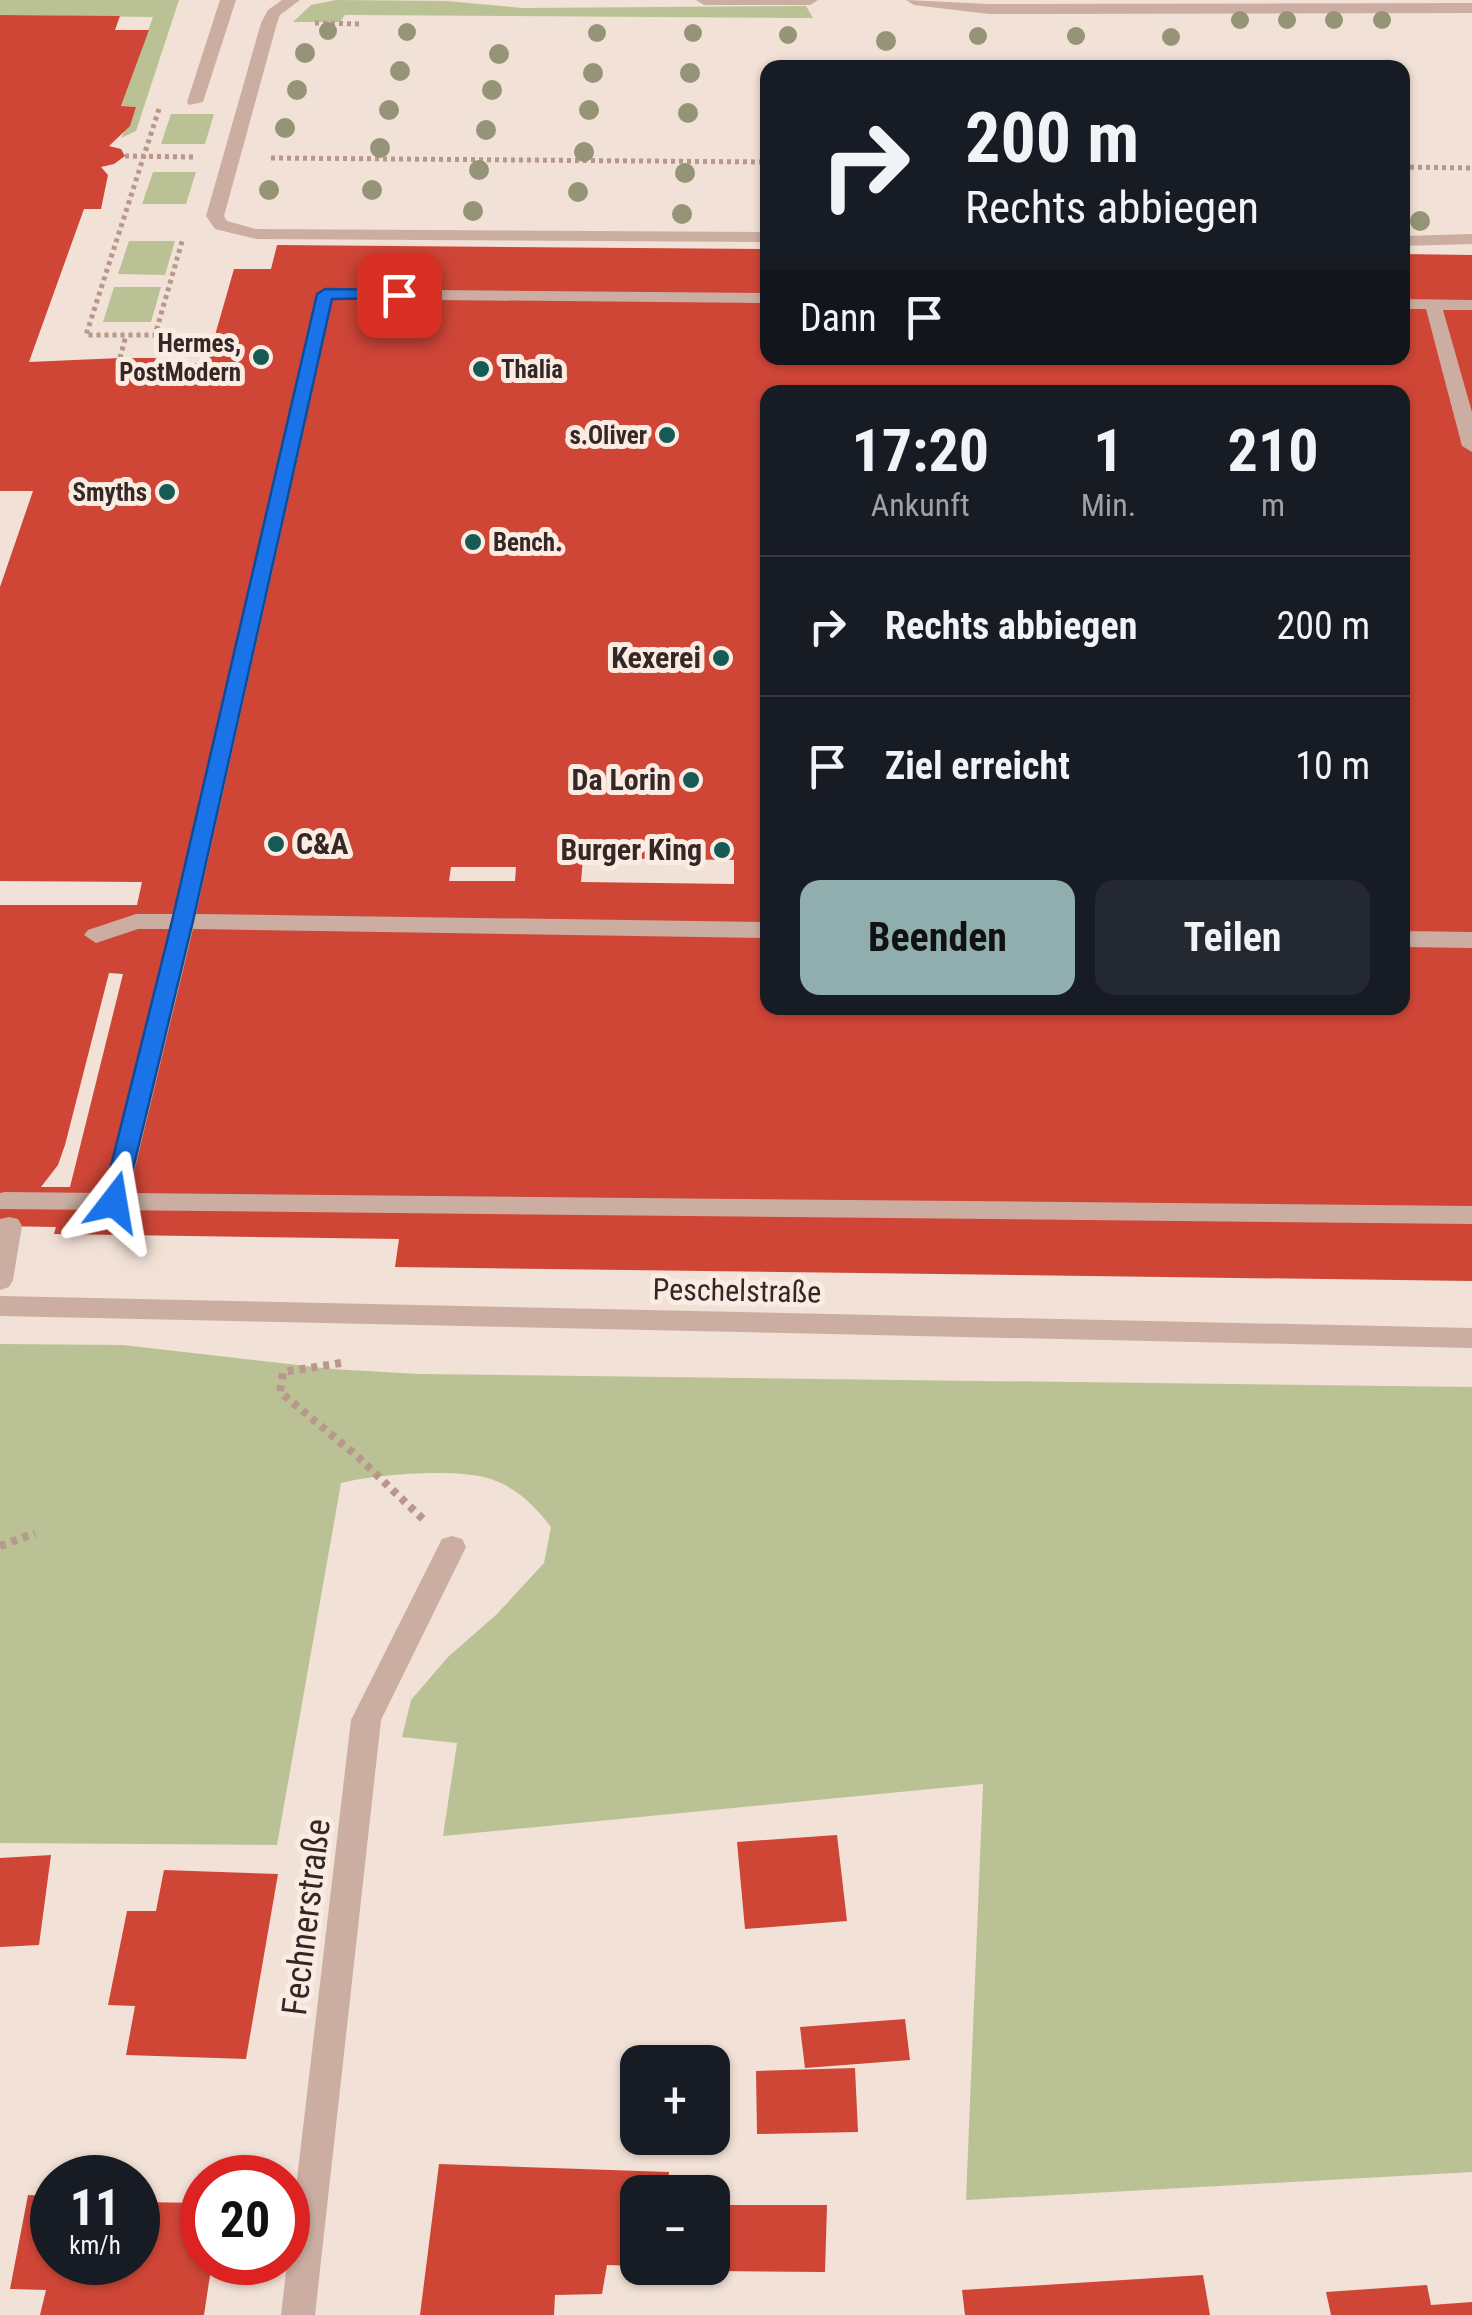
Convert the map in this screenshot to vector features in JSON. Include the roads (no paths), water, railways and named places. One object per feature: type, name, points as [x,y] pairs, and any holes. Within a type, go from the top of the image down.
[{"type":"street","points":[[195,102],[228,0]]},
{"type":"street","points":[[292,0],[274,13],[269,23],[215,216],[221,225],[235,231],[760,237]]},
{"type":"street","points":[[704,0],[810,0]]},
{"type":"street","points":[[914,0],[989,8],[1472,8]]},
{"type":"street","points":[[1410,241],[1472,239]]},
{"type":"street","points":[[114,1202],[183,921],[325,294],[760,298]]},
{"type":"street","points":[[1410,304],[1472,305]]},
{"type":"street","points":[[1433,304],[1472,446]]},
{"type":"street","points":[[96,936],[136,921],[760,930]]},
{"type":"street","points":[[1410,939],[1472,940]]},
{"type":"street","points":[[0,1280],[7,1214],[114,1202],[1472,1215]]},
{"type":"street","name":"Peschelstraße","points":[[0,1306],[1472,1338]]},
{"type":"street","name":"Fechnerstraße","points":[[298,2315],[366,1720],[452,1547]]},
{"type":"place","name":"Hermes, PostModern","points":[[261,357]]},
{"type":"place","name":"Thalia","points":[[481,369]]},
{"type":"place","name":"s.Oliver","points":[[667,435]]},
{"type":"place","name":"Smyths","points":[[167,492]]},
{"type":"place","name":"Bench.","points":[[473,542]]},
{"type":"place","name":"Kexerei","points":[[721,658]]},
{"type":"place","name":"Da Lorin","points":[[691,780]]},
{"type":"place","name":"C&A","points":[[276,844]]},
{"type":"place","name":"Burger King","points":[[722,850]]}]
